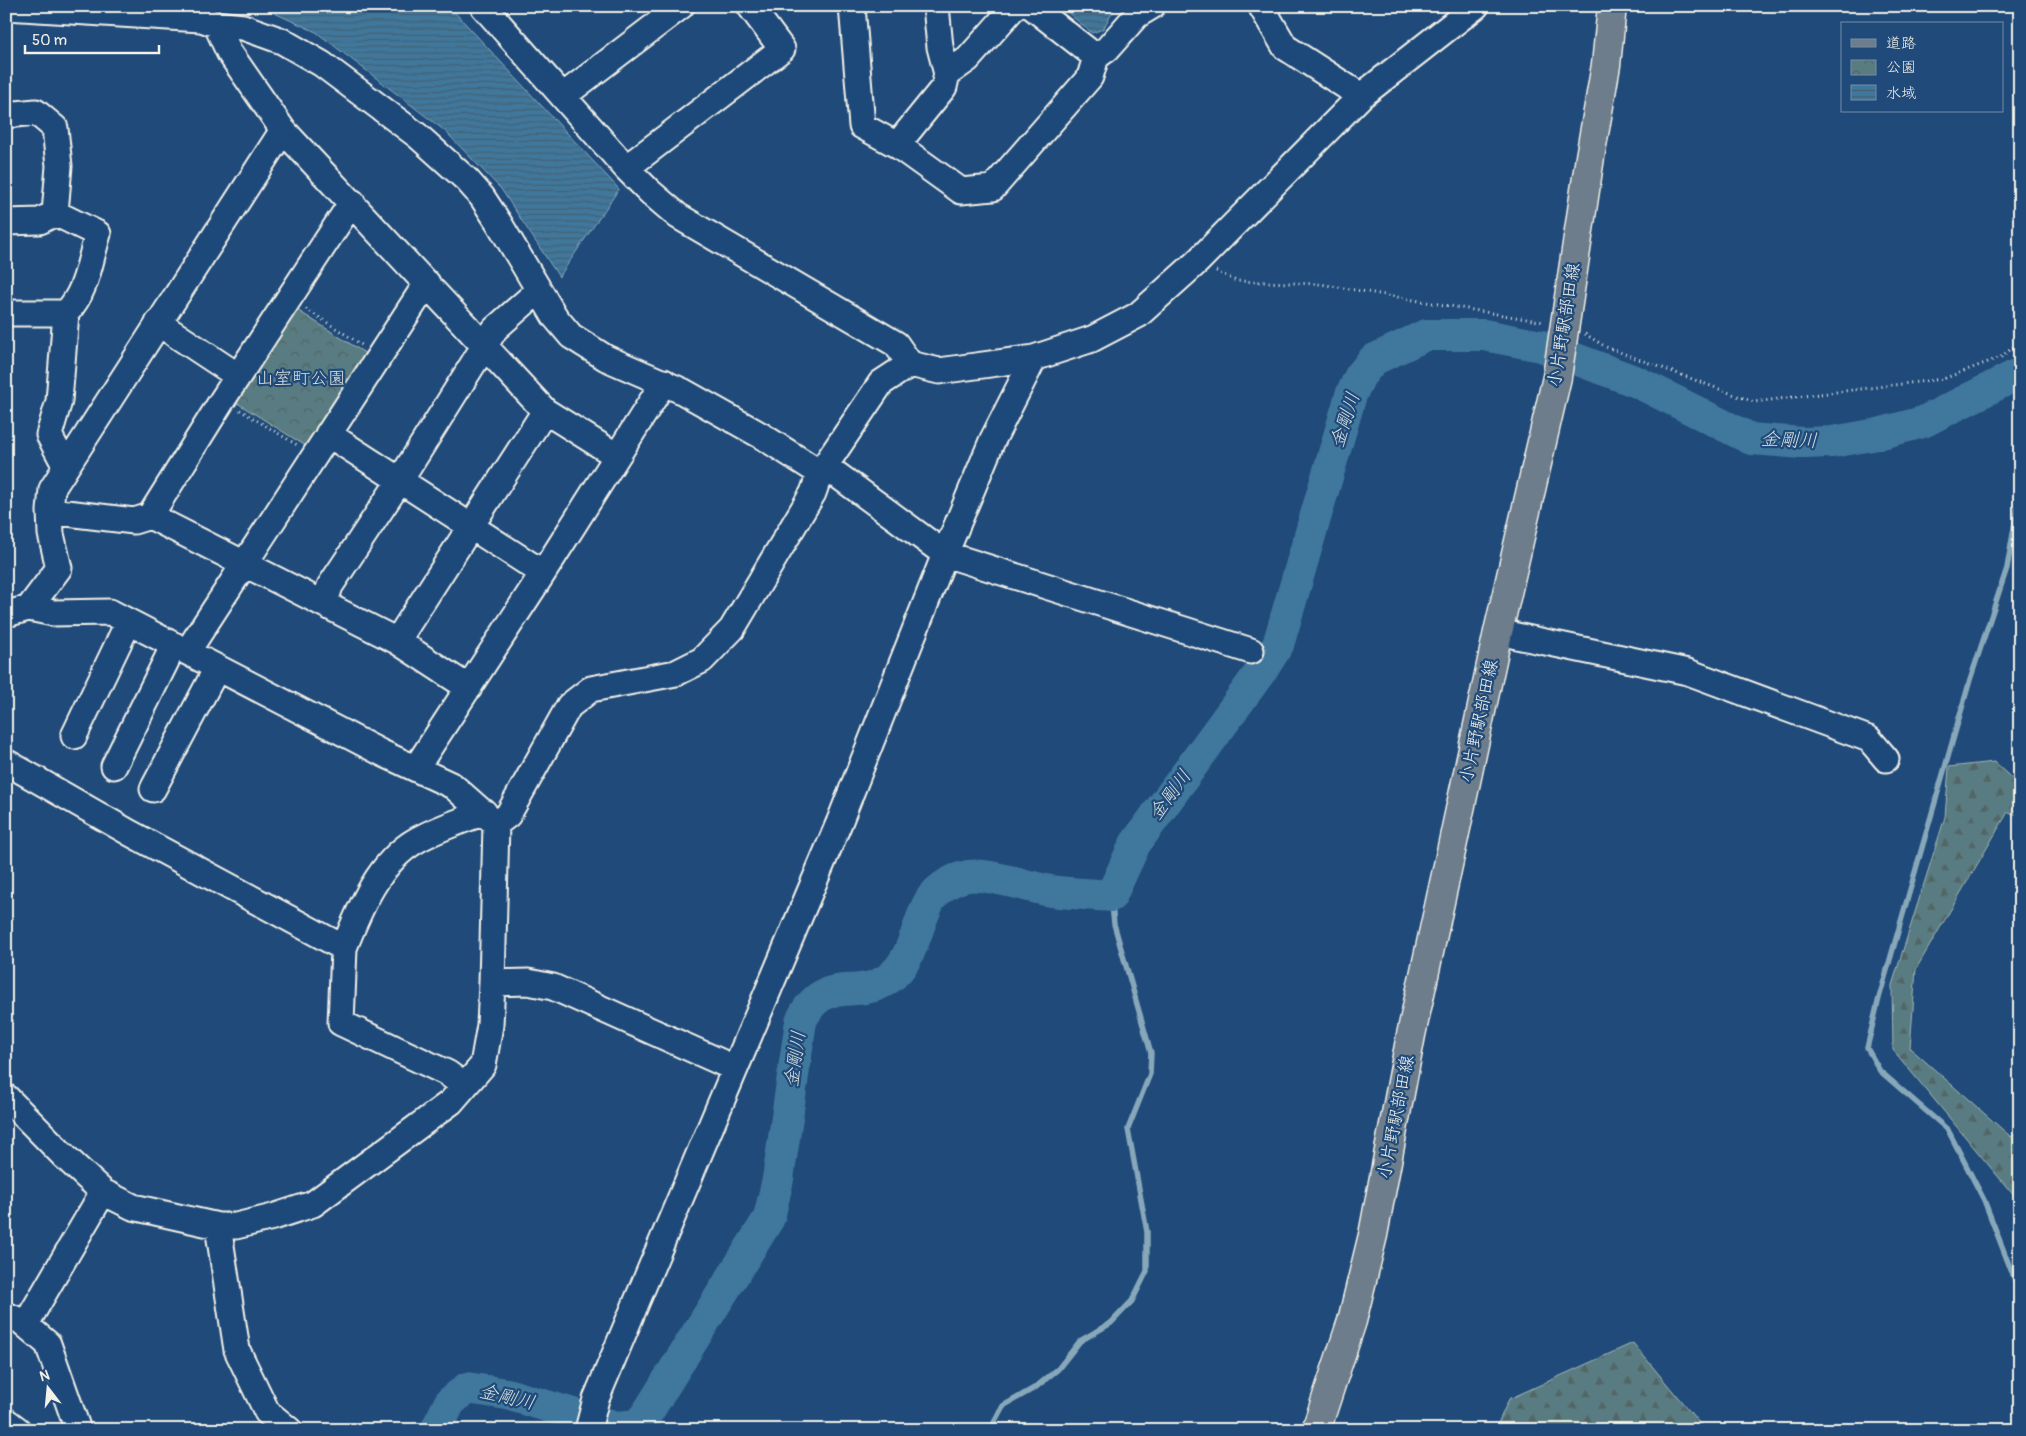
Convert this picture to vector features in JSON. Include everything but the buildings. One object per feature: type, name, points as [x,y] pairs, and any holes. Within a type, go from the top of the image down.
[{"type":"main road","name":"小片野駅部田線","points":[[1316,1430],[1352,1321],[1373,1236],[1411,1036],[1498,632],[1557,377],[1590,157],[1606,65],[1612,6]]},
{"type":"street","points":[[563,96],[681,6]]},
{"type":"street","points":[[626,168],[782,49],[750,6]]},
{"type":"street","points":[[852,6],[862,126],[897,145],[961,191],[993,188],[1090,77],[1096,57],[1107,49],[1138,15],[1152,6]]},
{"type":"street","points":[[897,145],[944,87],[947,74],[940,47],[936,6]]},
{"type":"street","points":[[947,74],[968,59],[1015,6]]},
{"type":"street","points":[[1031,6],[1096,57]]},
{"type":"street","points":[[1261,6],[1285,47],[1361,96]]},
{"type":"street","points":[[494,10],[563,96],[626,168],[678,216],[896,344],[910,364],[938,372],[1034,358],[1092,339],[1138,315],[1197,262],[1361,96],[1476,6]]},
{"type":"street","points":[[6,7],[206,17],[243,27],[282,41],[322,64],[418,136],[467,180],[482,197],[500,223],[538,291],[555,317],[571,336],[606,358],[664,382],[762,436],[820,473],[836,474],[944,554],[1251,651]]},
{"type":"street","points":[[206,17],[283,130],[545,411],[617,456]]},
{"type":"street","points":[[6,115],[36,112],[55,128],[59,166],[55,214]]},
{"type":"street","points":[[17,611],[59,568],[51,534],[50,511],[52,489],[283,130]]},
{"type":"street","points":[[50,511],[134,521],[150,516],[223,399],[352,202]]},
{"type":"street","points":[[6,222],[40,221],[55,214],[98,234],[88,277],[76,302],[66,313],[59,401],[49,435],[66,467]]},
{"type":"street","points":[[114,766],[180,649],[244,563],[427,283]]},
{"type":"street","points":[[325,602],[330,586],[400,482],[495,329],[538,291]]},
{"type":"street","points":[[6,313],[66,313]]},
{"type":"street","points":[[158,323],[238,376]]},
{"type":"street","points":[[590,1423],[596,1399],[734,1068],[840,823],[944,554],[992,441],[1034,358]]},
{"type":"street","points":[[465,1086],[447,1073],[341,1023],[344,948],[355,918],[382,874],[392,860],[417,840],[490,818],[508,815],[569,706],[591,689],[676,673],[702,660],[732,628],[813,493],[820,473],[881,383],[910,364]]},
{"type":"street","points":[[416,768],[543,574],[664,382]]},
{"type":"street","points":[[397,641],[469,526],[545,411]]},
{"type":"street","points":[[328,434],[543,574]]},
{"type":"street","points":[[150,516],[325,602],[397,641],[469,688]]},
{"type":"street","points":[[6,1097],[63,1155],[103,1192],[133,1207],[218,1226],[236,1226],[273,1217],[313,1204],[451,1102],[483,1065],[490,1025],[492,983],[490,818],[453,786],[382,753],[110,612],[53,613],[17,611]]},
{"type":"street","points":[[74,736],[128,623]]},
{"type":"street","points":[[1498,632],[1688,672],[1869,739],[1886,759]]},
{"type":"street","points":[[153,789],[217,668]]},
{"type":"street","points":[[6,762],[130,834],[344,948]]},
{"type":"street","points":[[492,983],[528,982],[553,987],[734,1068]]},
{"type":"street","points":[[78,1430],[48,1344],[16,1319],[103,1192]]},
{"type":"street","points":[[218,1226],[237,1350],[267,1412],[289,1430]]},
{"type":"street","points":[[6,1421],[18,1430]]},
{"type":"path","points":[[1197,262],[1236,281],[1320,284],[1566,325],[1577,328],[1606,347],[1754,402],[1943,379],[2001,357],[2020,342]]},
{"type":"path","points":[[289,298],[380,356]]},
{"type":"path","points":[[223,399],[314,455]]},
{"type":"green space","name":"山室町公園","points":[[294,308],[368,355],[309,448],[234,401]]},
{"type":"green space","points":[[1994,762],[2020,786],[2020,816],[2008,812],[1916,969],[1910,1048],[2011,1137],[2020,1131],[2020,1203],[1893,1050],[1892,985],[1945,817],[1949,767]]},
{"type":"green space","points":[[1633,1343],[1705,1430],[1495,1430],[1509,1399]]},
{"type":"water","points":[[259,6],[449,6],[619,189],[559,277],[501,189],[445,131],[316,32]]},
{"type":"water","points":[[1060,6],[1116,6],[1103,29],[1092,33]]},
{"type":"waterway","name":"金剛川","points":[[436,1430],[450,1402],[467,1388],[507,1394],[617,1427],[637,1425],[646,1415],[769,1218],[778,1179],[801,1021],[810,1006],[820,997],[830,992],[864,988],[888,979],[903,964],[908,955],[923,916],[934,895],[943,886],[955,880],[968,876],[987,877],[1051,891],[1111,896],[1135,844],[1278,645],[1351,395],[1360,376],[1373,360],[1426,335],[1484,335],[1541,346],[1637,382],[1751,439],[1803,443],[1832,442],[1878,434],[1923,422],[2020,373]]},
{"type":"waterway","points":[[2020,494],[2007,568],[1970,680],[1879,998],[1867,1048],[1880,1071],[1948,1130],[1984,1200],[2020,1293]]},
{"type":"waterway","points":[[990,1430],[1003,1406],[1036,1387],[1058,1369],[1080,1341],[1111,1323],[1132,1301],[1147,1271],[1147,1232],[1128,1129],[1150,1074],[1151,1053],[1114,924],[1111,896]]}]
